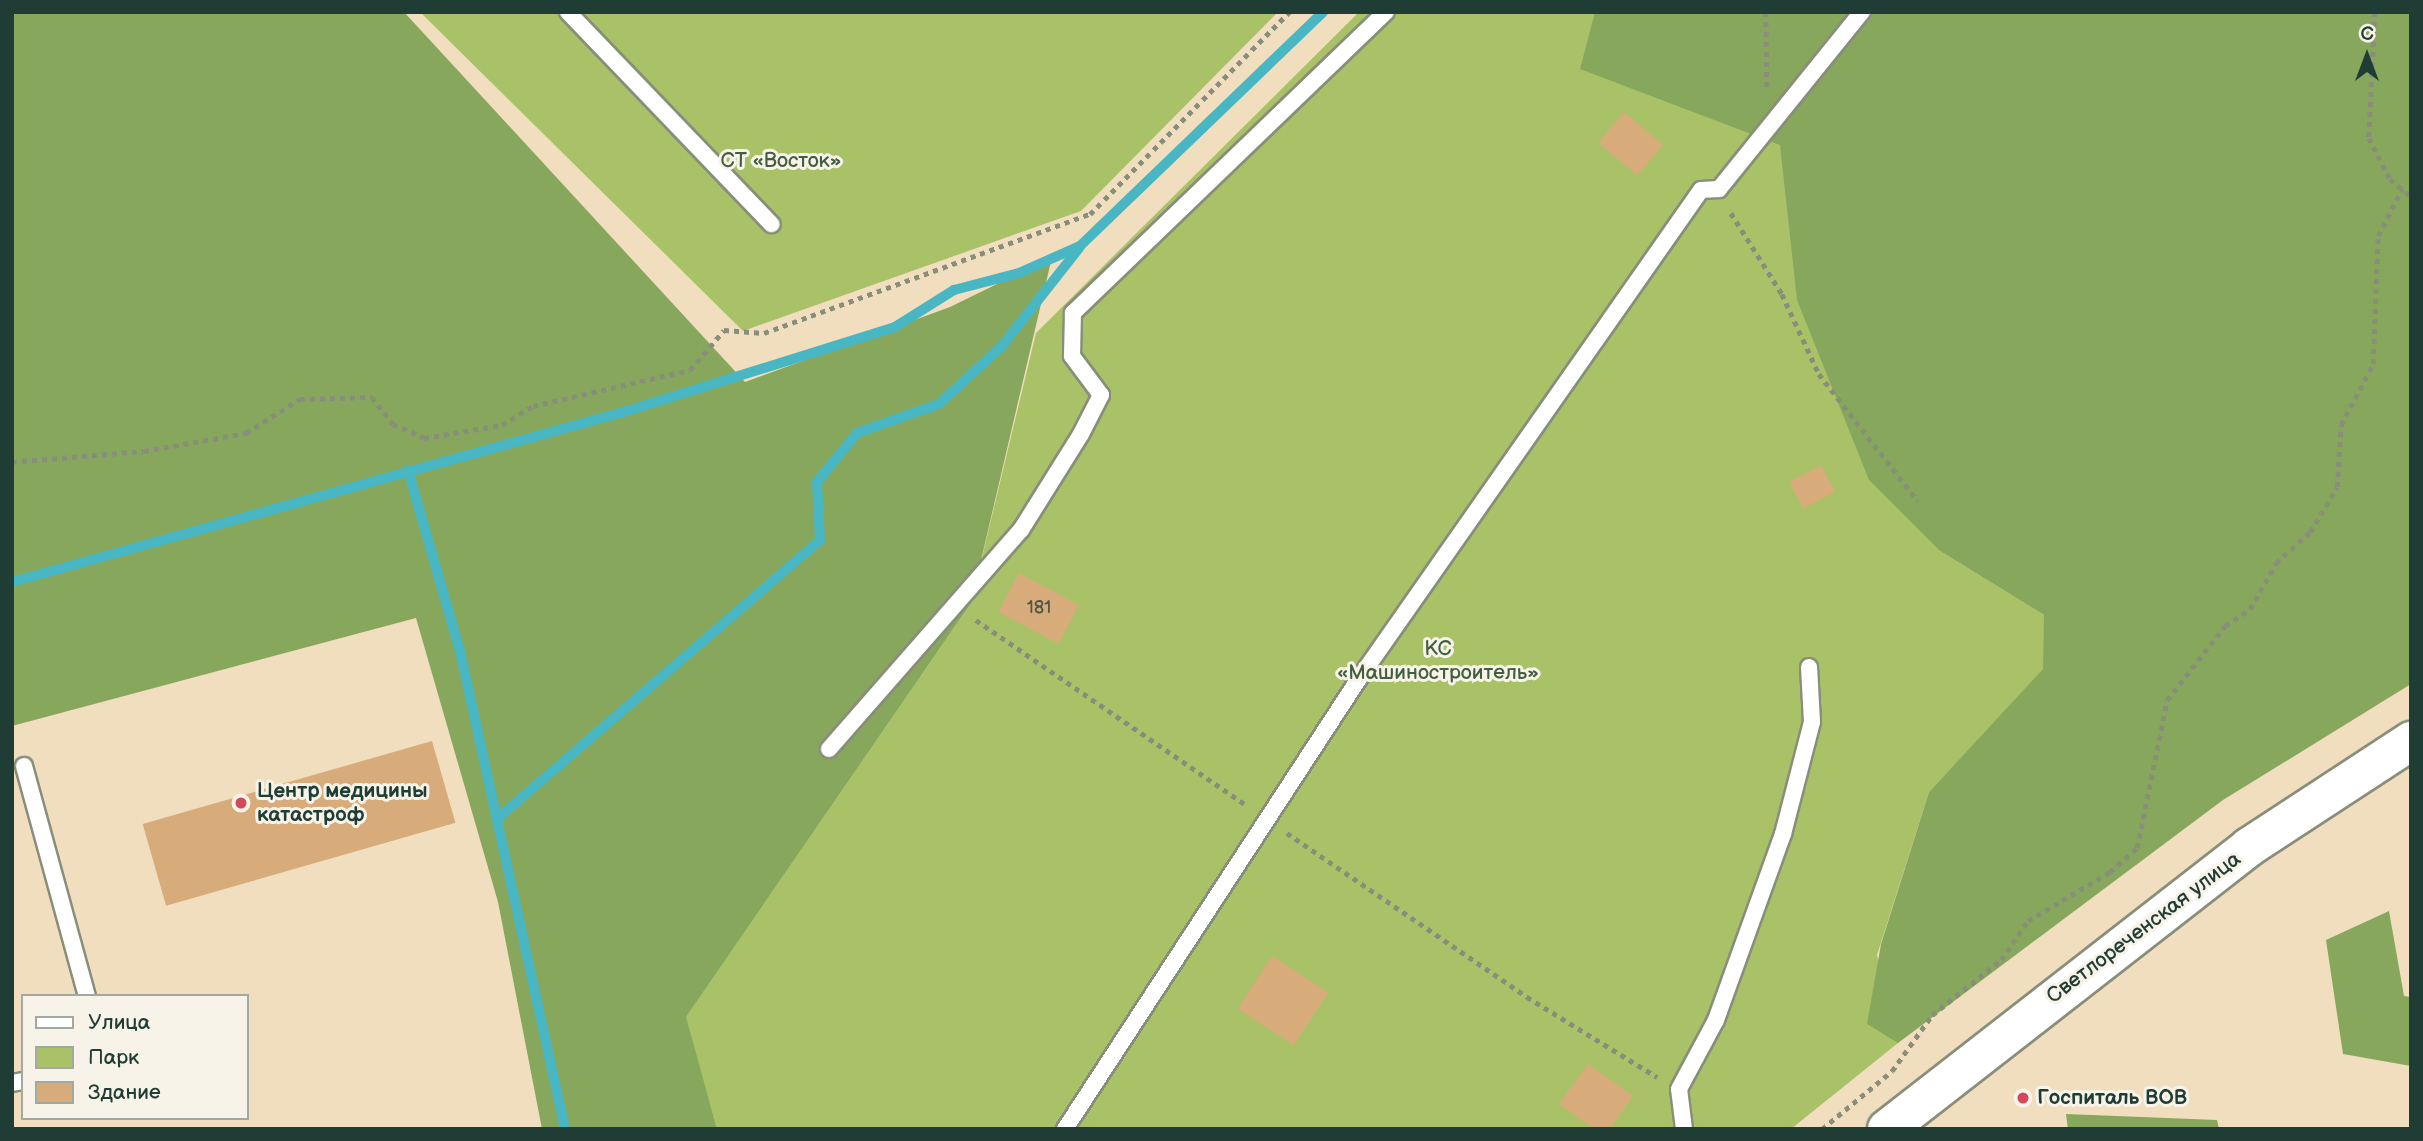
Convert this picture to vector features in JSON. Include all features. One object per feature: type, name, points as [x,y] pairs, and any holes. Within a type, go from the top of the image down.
[{"type":"main road","name":"Светлореченская улица","points":[[1887,1129],[2249,847],[2411,741]]},
{"type":"lane","points":[[568,12],[771,224]]},
{"type":"lane","points":[[829,748],[1021,530],[1101,395],[1072,356],[1073,313],[1386,12]]},
{"type":"lane","points":[[1065,1129],[1269,820],[1357,680],[1701,190],[1719,189],[1862,12]]},
{"type":"lane","points":[[1684,1129],[1679,1089],[1716,1020],[1783,834],[1812,722],[1809,667]]},
{"type":"lane","points":[[24,766],[87,994]]},
{"type":"path","points":[[12,462],[144,451],[246,433],[300,398],[372,397],[393,424],[424,438],[502,425],[533,406],[582,398],[612,383],[690,370],[724,330],[764,333],[1090,214],[1289,12]]},
{"type":"path","points":[[1766,12],[1764,69],[1773,124]]},
{"type":"path","points":[[2375,12],[2369,138],[2402,189],[2411,196]]},
{"type":"path","points":[[1719,189],[1782,294],[1819,374],[1918,501]]},
{"type":"path","points":[[1822,1129],[1892,1071],[1932,1015],[2001,960],[2028,921],[2110,872],[2137,848],[2167,700],[2224,626],[2250,609],[2276,564],[2310,533],[2337,487],[2341,425],[2373,364],[2378,236],[2402,189]]},
{"type":"path","points":[[954,605],[1527,998],[1679,1089]]},
{"type":"green space","points":[[12,12],[404,12],[745,382],[950,307],[1052,257],[971,603],[686,1017],[717,1129],[542,1129],[498,902],[416,618],[12,726]]},
{"type":"green space","name":"СТ «Восток»","points":[[420,12],[1278,12],[1081,211],[743,331]]},
{"type":"green space","name":"КС «Машиностроитель»","points":[[1359,12],[1894,12],[1940,551],[2044,615],[2044,669],[1929,792],[1877,955],[1898,1043],[1791,1129],[717,1129],[685,1018],[971,603],[1036,333]]},
{"type":"green space","points":[[1595,12],[2411,12],[2411,684],[2223,800],[1898,1043],[1867,1024],[1881,944],[1929,792],[2043,669],[2044,615],[1940,551],[1869,480],[1797,300],[1780,145],[1580,69]]},
{"type":"green space","points":[[2389,911],[2404,996],[2411,997],[2411,1066],[2343,1054],[2326,940]]},
{"type":"green space","points":[[2066,1114],[2217,1120],[2219,1129],[2068,1129]]},
{"type":"building","points":[[1624,112],[1663,145],[1637,175],[1598,143]]},
{"type":"building","points":[[1821,465],[1835,491],[1803,508],[1789,482]]},
{"type":"building","points":[[1019,573],[1079,605],[1058,644],[998,612]]},
{"type":"building","points":[[432,741],[455,823],[166,906],[143,824]]},
{"type":"building","points":[[1272,956],[1328,992],[1294,1045],[1238,1009]]},
{"type":"building","points":[[1588,1064],[1633,1096],[1610,1129],[1594,1129],[1559,1104]]},
{"type":"waterway","points":[[12,582],[627,411],[895,327],[954,290],[1019,273],[1080,246],[1323,12]]},
{"type":"waterway","points":[[497,819],[820,540],[817,482],[857,433],[939,404],[1002,346],[1079,248]]},
{"type":"waterway","points":[[408,470],[460,651],[565,1129]]},
{"type":"place","name":"Центр медицины катастроф","points":[[241,803]]},
{"type":"place","name":"Госпиталь ВОВ","points":[[2023,1098]]}]
